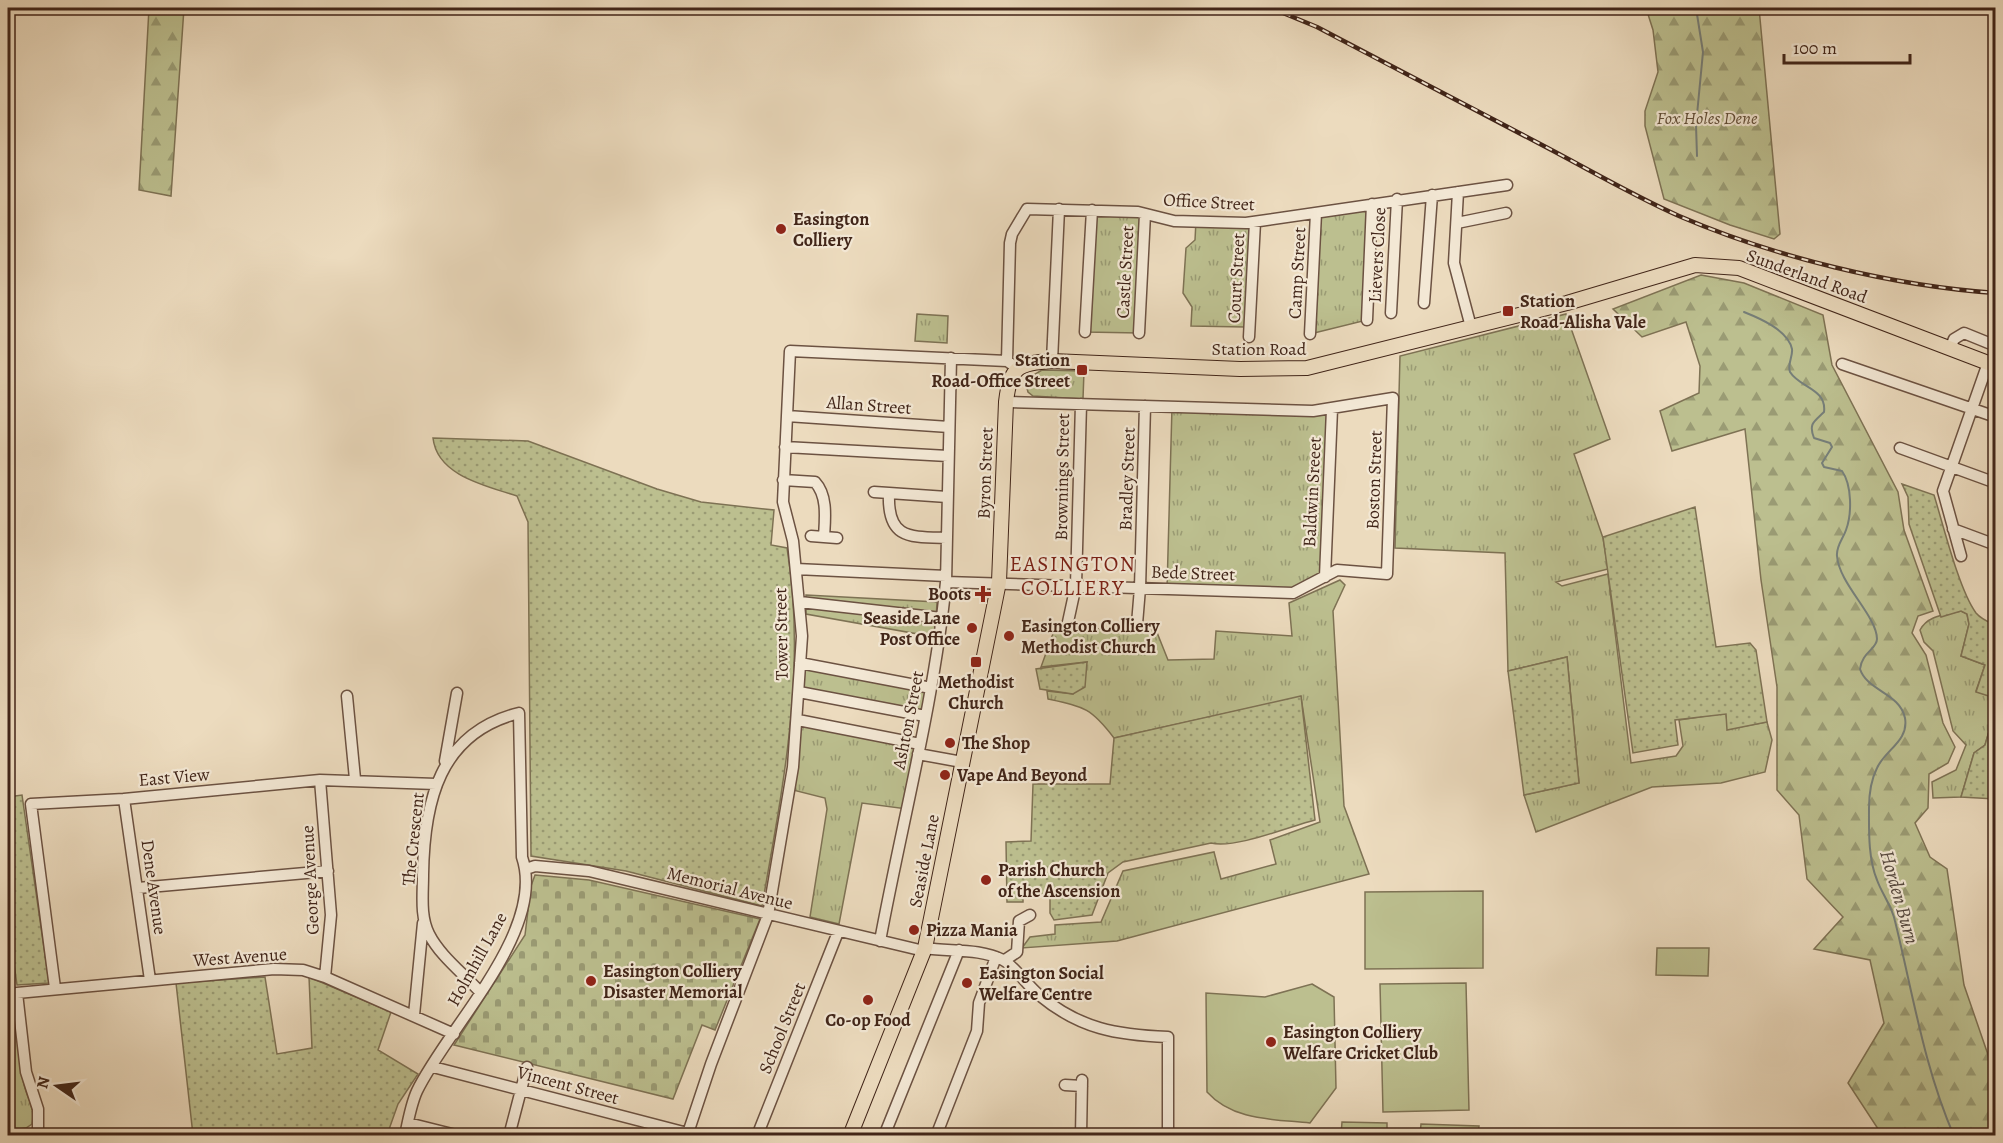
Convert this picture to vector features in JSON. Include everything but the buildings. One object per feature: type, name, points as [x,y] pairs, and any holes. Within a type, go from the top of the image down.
[{"type":"main road","name":"Sunderland Road","points":[[1567,303],[1695,265],[1739,268],[1991,365]]},
{"type":"main road","name":"Station Road","points":[[1012,364],[1052,361],[1290,370],[1323,365],[1567,303]]},
{"type":"main road","name":"Byron Street","points":[[999,582],[1006,402],[1012,364]]},
{"type":"main road","name":"Seaside Lane","points":[[850,1136],[925,950],[999,582]]},
{"type":"street","name":"Office Street","points":[[1012,364],[1012,234],[1027,209],[1145,214],[1174,221],[1255,222],[1507,185]]},
{"type":"street","points":[[1458,192],[1454,263],[1471,327]]},
{"type":"street","points":[[1424,303],[1432,195]]},
{"type":"street","name":"Lievers Close","points":[[1391,313],[1396,200]]},
{"type":"street","points":[[1367,320],[1372,204]]},
{"type":"street","points":[[1052,361],[1059,209]]},
{"type":"street","points":[[1084,332],[1092,210]]},
{"type":"street","name":"Camp Street","points":[[1310,334],[1316,213]]},
{"type":"street","points":[[1457,223],[1506,213]]},
{"type":"street","name":"Castle Street","points":[[1138,333],[1145,214]]},
{"type":"street","name":"Court Street","points":[[1249,337],[1255,222]]},
{"type":"street","points":[[1950,349],[1954,339],[1964,333],[1995,346]]},
{"type":"street","name":"Tower Street","points":[[690,1135],[711,1064],[768,915],[793,767],[798,720],[800,602],[783,502],[790,351],[951,358]]},
{"type":"street","points":[[951,358],[1012,364]]},
{"type":"street","name":"Ashton Street","points":[[880,941],[931,688],[942,618],[946,579],[951,358]]},
{"type":"street","points":[[1842,364],[1995,417]]},
{"type":"street","points":[[1961,556],[1943,490],[1972,408],[1991,365]]},
{"type":"street","name":"Boston Street","points":[[1332,409],[1393,398],[1387,564]]},
{"type":"street","points":[[1006,402],[1312,411],[1332,409]]},
{"type":"street","name":"Brownings Street","points":[[1068,622],[1076,585],[1080,404]]},
{"type":"street","name":"Bradley Street","points":[[1137,624],[1145,406]]},
{"type":"street","name":"Baldwin Sreeet","points":[[1325,578],[1332,409]]},
{"type":"street","name":"Allan Street","points":[[786,416],[949,427]]},
{"type":"street","points":[[785,447],[948,456]]},
{"type":"street","points":[[1900,448],[1995,483]]},
{"type":"street","points":[[783,480],[815,482],[821,489],[825,512],[824,537]]},
{"type":"street","points":[[874,492],[947,497]]},
{"type":"street","points":[[889,493],[889,515],[895,528],[913,537],[946,538]]},
{"type":"street","points":[[1953,529],[1995,545]]},
{"type":"street","points":[[811,536],[837,538]]},
{"type":"street","name":"Bede Street","points":[[796,569],[999,582],[1293,593],[1337,570],[1387,574],[1387,564]]},
{"type":"street","points":[[800,602],[942,618]]},
{"type":"street","points":[[800,663],[931,688]]},
{"type":"street","points":[[799,692],[925,716]]},
{"type":"street","points":[[445,764],[458,693]]},
{"type":"street","points":[[347,696],[355,779]]},
{"type":"street","name":"The Crescent","points":[[480,992],[435,944],[423,917],[423,861],[436,784],[445,764],[457,747],[480,729],[498,718],[519,713]]},
{"type":"street","name":"Holmhill Lane","points":[[405,1136],[416,1094],[518,927],[524,904],[526,869],[522,857],[519,713]]},
{"type":"street","points":[[798,720],[919,749],[962,762]]},
{"type":"street","name":"East View","points":[[55,988],[31,804],[320,780],[355,779],[436,784]]},
{"type":"street","name":"George Avenue","points":[[320,780],[331,915],[324,977]]},
{"type":"street","name":"Dene Avenue","points":[[124,798],[150,980]]},
{"type":"street","name":"Memorial Avenue","points":[[526,869],[535,866],[589,872],[880,941],[925,950],[959,950],[1001,959]]},
{"type":"street","points":[[138,888],[328,871]]},
{"type":"street","points":[[936,1136],[977,1030],[979,1002],[1001,959],[1017,952],[1019,921],[1030,915]]},
{"type":"street","points":[[414,1015],[423,917]]},
{"type":"street","name":"School Street","points":[[757,1136],[838,932]]},
{"type":"street","points":[[884,1136],[959,950]]},
{"type":"street","points":[[1001,959],[1040,996],[1067,1015],[1114,1033],[1168,1037],[1168,1136]]},
{"type":"street","name":"West Avenue","points":[[39,1136],[38,1109],[26,1072],[17,993],[274,969],[303,970],[414,1015],[454,1034]]},
{"type":"street","name":"Vincent Street","points":[[433,1067],[690,1135]]},
{"type":"street","points":[[509,1136],[527,1067]]},
{"type":"street","points":[[1065,1085],[1082,1083],[1081,1136]]},
{"type":"street","points":[[408,1123],[460,1136]]},
{"type":"green space","points":[[149,8],[184,8],[171,196],[139,190]]},
{"type":"green space","name":"Fox Holes Dene","points":[[1646,8],[1759,8],[1780,234],[1774,239],[1730,225],[1664,199],[1645,126],[1645,111],[1658,72],[1653,30]]},
{"type":"green space","points":[[1372,204],[1367,320],[1310,334],[1316,213]]},
{"type":"green space","points":[[1092,210],[1145,214],[1139,333],[1085,332]]},
{"type":"green space","points":[[1196,221],[1250,223],[1245,327],[1191,326],[1192,307],[1183,293],[1186,248],[1195,240]]},
{"type":"green space","points":[[1701,275],[1744,283],[1823,315],[1832,365],[1898,492],[1904,530],[1933,611],[1918,616],[1912,633],[1926,655],[1943,723],[1955,747],[1948,763],[1929,774],[1928,808],[1915,823],[1930,857],[1947,869],[1964,985],[1995,1075],[1995,1135],[1882,1135],[1848,1083],[1884,1023],[1870,960],[1814,949],[1843,917],[1807,879],[1799,815],[1777,790],[1777,687],[1761,580],[1745,429],[1672,451],[1660,411],[1699,393],[1700,366],[1686,322],[1642,337],[1613,309]]},
{"type":"green space","points":[[917,314],[948,316],[947,343],[915,341]]},
{"type":"green space","points":[[1566,314],[1610,439],[1574,454],[1603,538],[1608,569],[1556,582],[1562,586],[1608,574],[1631,763],[1676,756],[1683,746],[1679,720],[1726,713],[1728,729],[1767,722],[1772,740],[1765,772],[1721,783],[1652,787],[1536,832],[1524,795],[1579,783],[1567,657],[1508,671],[1505,553],[1395,548],[1400,356]]},
{"type":"green space","points":[[1042,370],[1084,371],[1083,399],[1033,396],[1028,392],[1025,380]]},
{"type":"green space","points":[[1172,407],[1332,409],[1325,577],[1293,593],[1167,589]]},
{"type":"green space","points":[[433,438],[528,441],[657,489],[701,502],[774,510],[771,545],[787,548],[793,593],[793,683],[790,727],[778,816],[762,906],[626,871],[531,856],[528,522],[517,496],[465,478],[453,470],[437,451]]},
{"type":"green space","points":[[1902,484],[1934,495],[1958,573],[1970,603],[1978,615],[1995,625],[1995,698],[1976,692],[1985,665],[1961,656],[1969,624],[1967,614],[1961,611],[1941,617],[1909,524],[1908,497]]},
{"type":"green space","points":[[1695,507],[1716,647],[1750,643],[1756,650],[1767,722],[1727,730],[1726,714],[1675,720],[1678,745],[1633,753],[1603,537]]},
{"type":"green space","points":[[1340,580],[1345,585],[1333,611],[1344,806],[1369,874],[1117,941],[1022,948],[1030,937],[1055,934],[1055,925],[1101,922],[1123,871],[1214,852],[1221,879],[1276,864],[1270,840],[1320,822],[1301,697],[1114,738],[1099,720],[1086,710],[1048,699],[1047,691],[1073,694],[1087,662],[1041,667],[1055,628],[1156,630],[1168,660],[1214,659],[1216,631],[1292,636],[1289,603]]},
{"type":"green space","points":[[806,595],[937,602],[935,637],[806,614]]},
{"type":"green space","points":[[1961,611],[1967,614],[1969,624],[1961,656],[1985,665],[1976,691],[1995,698],[1995,711],[1985,745],[1974,753],[1961,797],[1933,798],[1932,782],[1956,770],[1966,745],[1953,731],[1933,651],[1924,642],[1920,630],[1932,618]]},
{"type":"green space","points":[[1567,657],[1579,783],[1524,795],[1508,671]]},
{"type":"green space","points":[[1087,662],[1085,687],[1073,694],[1040,689],[1036,669]]},
{"type":"green space","points":[[800,663],[931,688],[925,716],[799,692]]},
{"type":"green space","points":[[1301,696],[1315,820],[1234,843],[1211,843],[1123,862],[1108,873],[1092,915],[1054,920],[1050,913],[1050,895],[1023,893],[1023,902],[1007,902],[1006,842],[1031,841],[1033,784],[1110,784],[1114,738]]},
{"type":"green space","points":[[1995,711],[1995,799],[1961,797],[1974,753],[1985,745]]},
{"type":"green space","points":[[798,720],[920,744],[907,809],[862,803],[839,924],[810,917],[827,809],[825,798],[789,789]]},
{"type":"green space","points":[[22,795],[49,983],[17,985],[8,921],[8,797]]},
{"type":"green space","points":[[535,875],[589,880],[760,919],[715,1030],[702,1025],[673,1099],[454,1045],[525,935],[531,886]]},
{"type":"green space","points":[[1483,891],[1483,968],[1365,969],[1365,892]]},
{"type":"green space","points":[[1657,948],[1709,948],[1708,976],[1656,975]]},
{"type":"green space","points":[[265,977],[277,1054],[312,1048],[309,977],[391,1012],[378,1050],[418,1074],[398,1104],[387,1135],[193,1135],[176,983]]},
{"type":"green space","points":[[1466,983],[1469,1110],[1383,1112],[1380,984]]},
{"type":"green space","name":"Easington Colliery Welfare Cricket Club","points":[[1312,984],[1334,997],[1336,1088],[1310,1123],[1255,1117],[1229,1109],[1217,1101],[1207,1092],[1206,993],[1265,997]]},
{"type":"green space","points":[[8,1002],[12,1009],[23,1079],[33,1114],[32,1124],[26,1128],[8,1130]]},
{"type":"green space","points":[[1342,1122],[1387,1123],[1387,1135],[1341,1135]]},
{"type":"green space","points":[[1421,1124],[1479,1126],[1478,1135],[1420,1135]]},
{"type":"waterway","name":"Horden Burn","points":[[1696,8],[1703,52],[1696,125],[1697,156]]},
{"type":"waterway","name":"Horden Burn","points":[[1744,312],[1772,326],[1789,342],[1792,349],[1790,372],[1817,393],[1824,404],[1824,412],[1812,426],[1814,438],[1830,443],[1832,447],[1822,463],[1824,467],[1842,471],[1848,484],[1849,516],[1838,549],[1839,567],[1871,620],[1877,639],[1875,646],[1861,663],[1860,669],[1869,682],[1897,703],[1905,718],[1905,726],[1900,739],[1881,762],[1872,783],[1869,798],[1872,863],[1879,885],[1894,916],[1927,1057],[1954,1136]]},
{"type":"railway","points":[[1271,8],[1317,27],[1644,199],[1716,231],[1794,257],[1834,267],[1916,284],[1996,293]]},
{"type":"place","name":"Easington Colliery","points":[[781,229]]},
{"type":"place","name":"Station Road-Alisha Vale","points":[[1508,311]]},
{"type":"place","name":"Station Road-Office Street","points":[[1082,370]]},
{"type":"place","name":"Boots","points":[[983,594]]},
{"type":"place","name":"Seaside Lane Post Office","points":[[972,628]]},
{"type":"place","name":"Easington Colliery Methodist Church","points":[[1009,636]]},
{"type":"place","name":"Methodist Church","points":[[976,662]]},
{"type":"place","name":"The Shop","points":[[950,743]]},
{"type":"place","name":"Vape And Beyond","points":[[945,775]]},
{"type":"place","name":"Parish Church of the Ascension","points":[[986,880]]},
{"type":"place","name":"Pizza Mania","points":[[914,930]]},
{"type":"place","name":"Easington Colliery Disaster Memorial","points":[[591,981]]},
{"type":"place","name":"Easington Social Welfare Centre","points":[[967,983]]},
{"type":"place","name":"Co-op Food","points":[[868,1000]]},
{"type":"place","name":"Easington Colliery Welfare Cricket Club","points":[[1271,1042]]},
{"type":"district","name":"EASINGTON COLLIERY","points":[[1073,576]]}]
